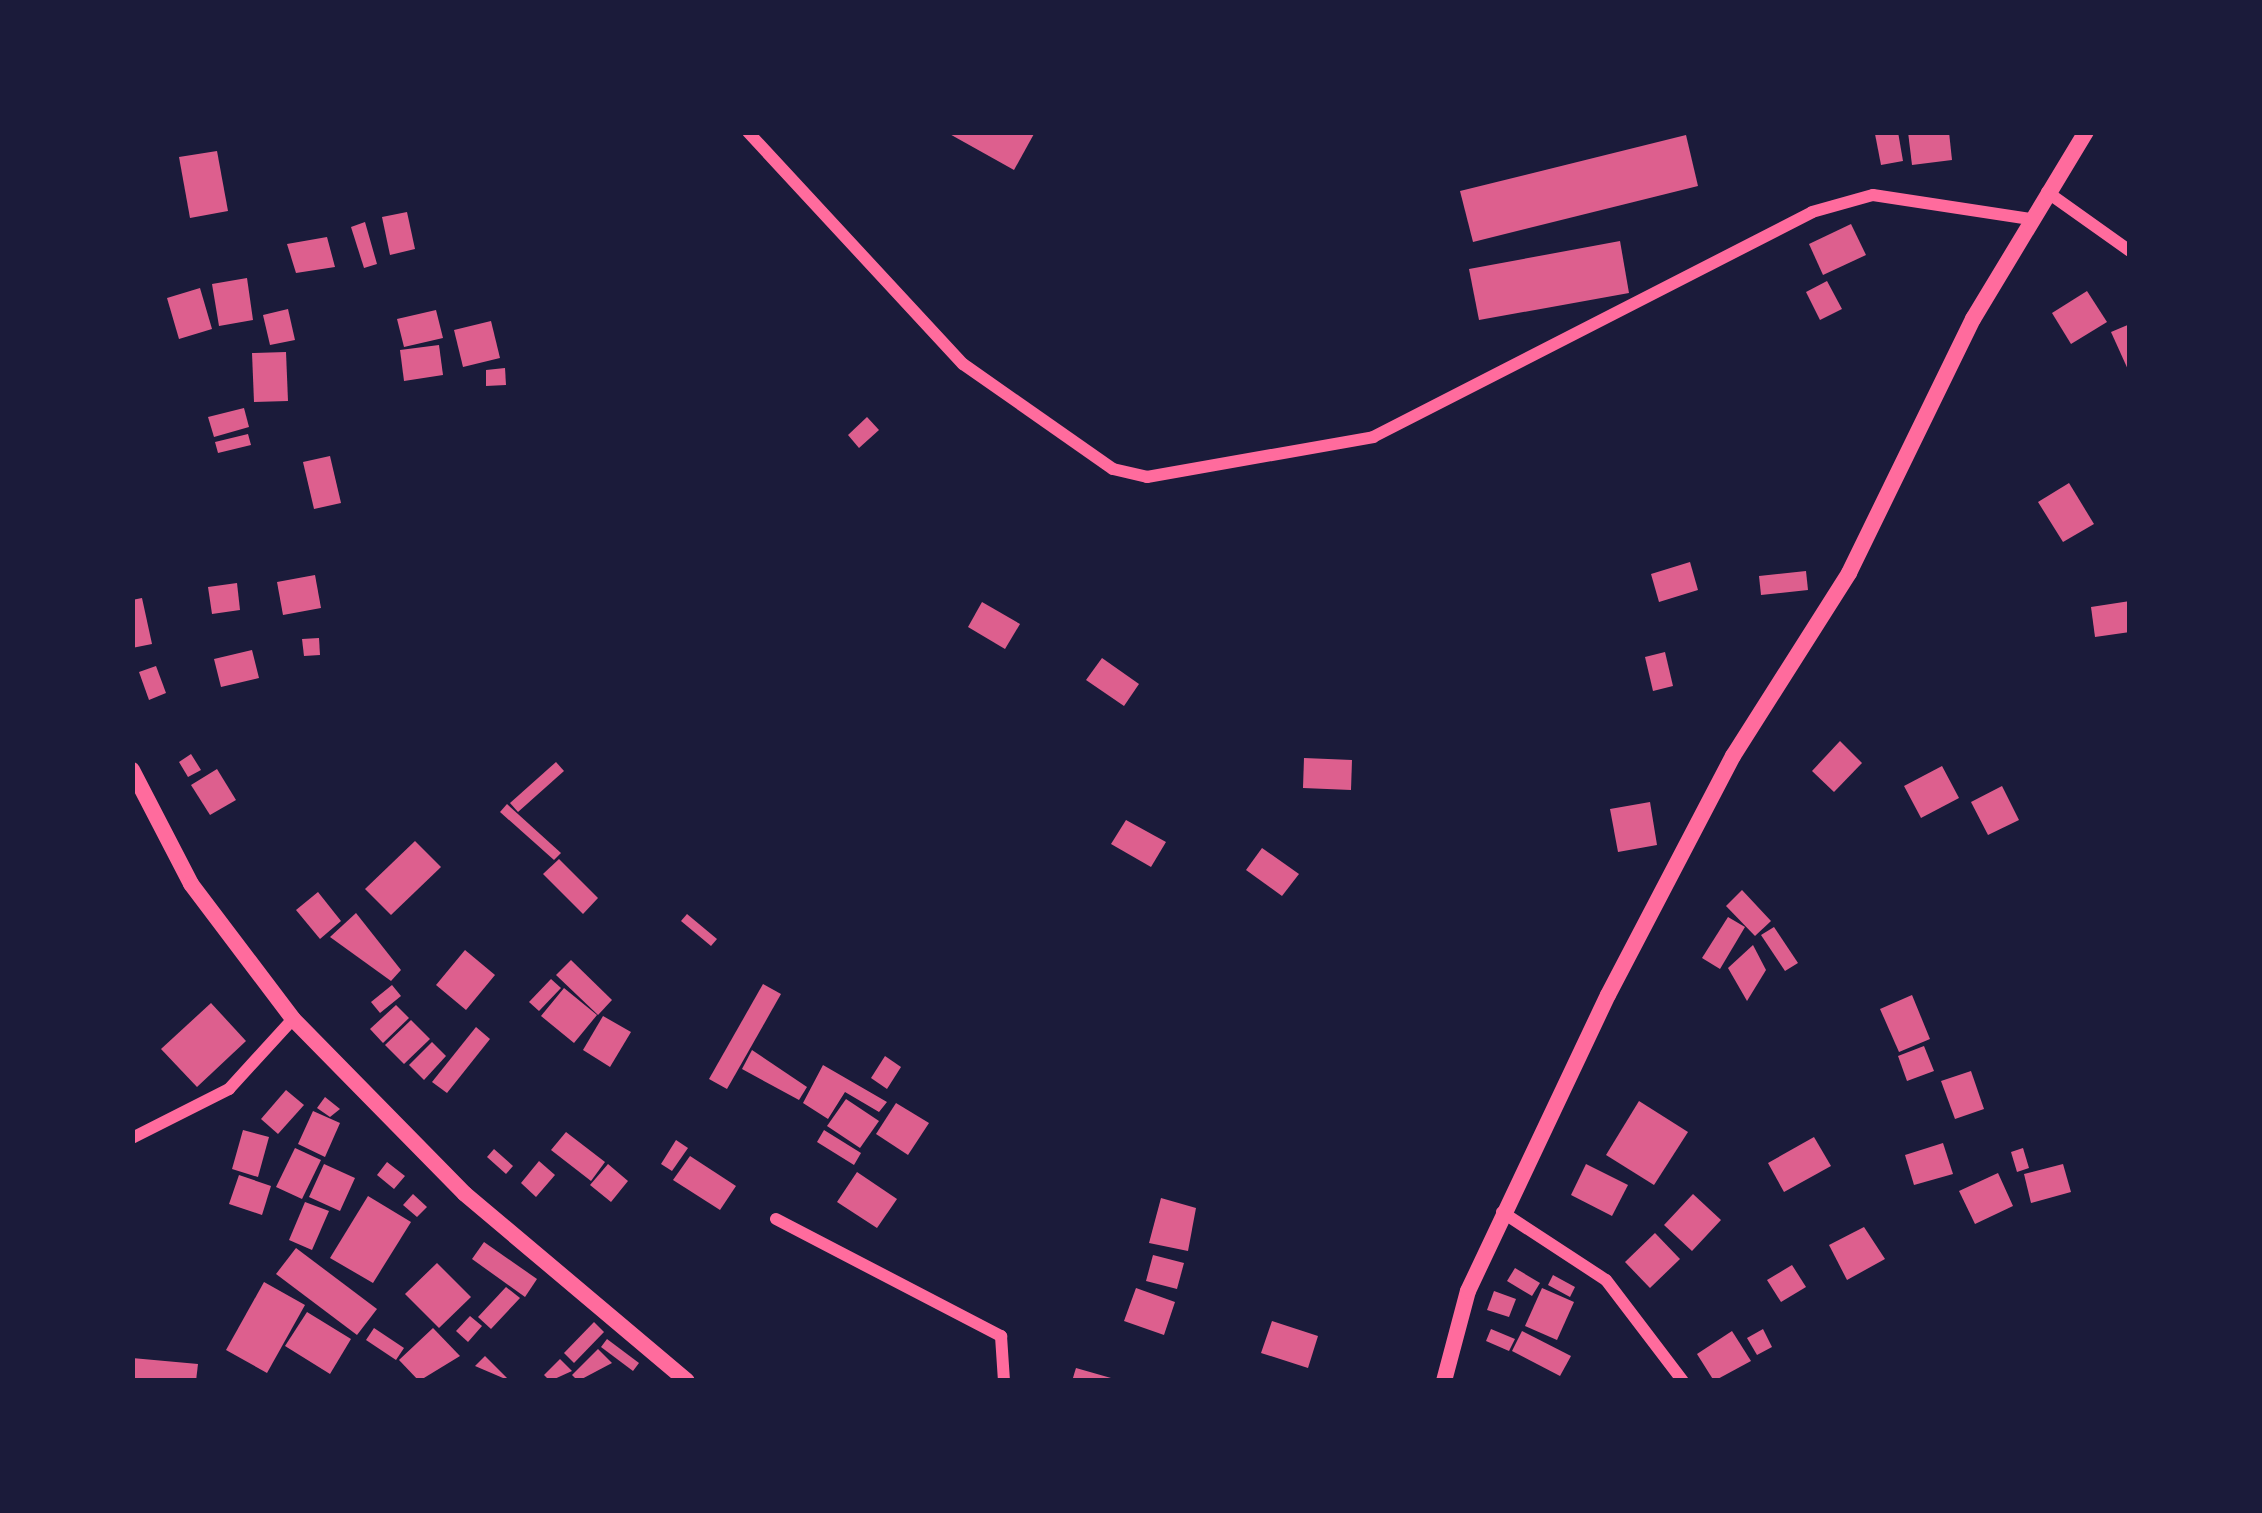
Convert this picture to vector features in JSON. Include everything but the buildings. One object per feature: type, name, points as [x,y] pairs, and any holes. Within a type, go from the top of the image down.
[{"type":"street","points":[[748,132],[963,364],[1112,470],[1147,477],[1372,437],[1812,212],[1873,195],[2030,219]]},
{"type":"street","points":[[1444,1381],[1502,1212],[1716,787],[1849,573],[2030,219],[2086,132]]},
{"type":"street","points":[[2047,192],[2130,251]]},
{"type":"street","points":[[132,770],[191,884],[292,1019],[465,1194],[687,1381]]},
{"type":"street","points":[[132,1138],[229,1089],[292,1019]]},
{"type":"street","points":[[1502,1212],[1606,1280],[1683,1381]]},
{"type":"street","points":[[776,1219],[1001,1336],[1004,1381]]}]
